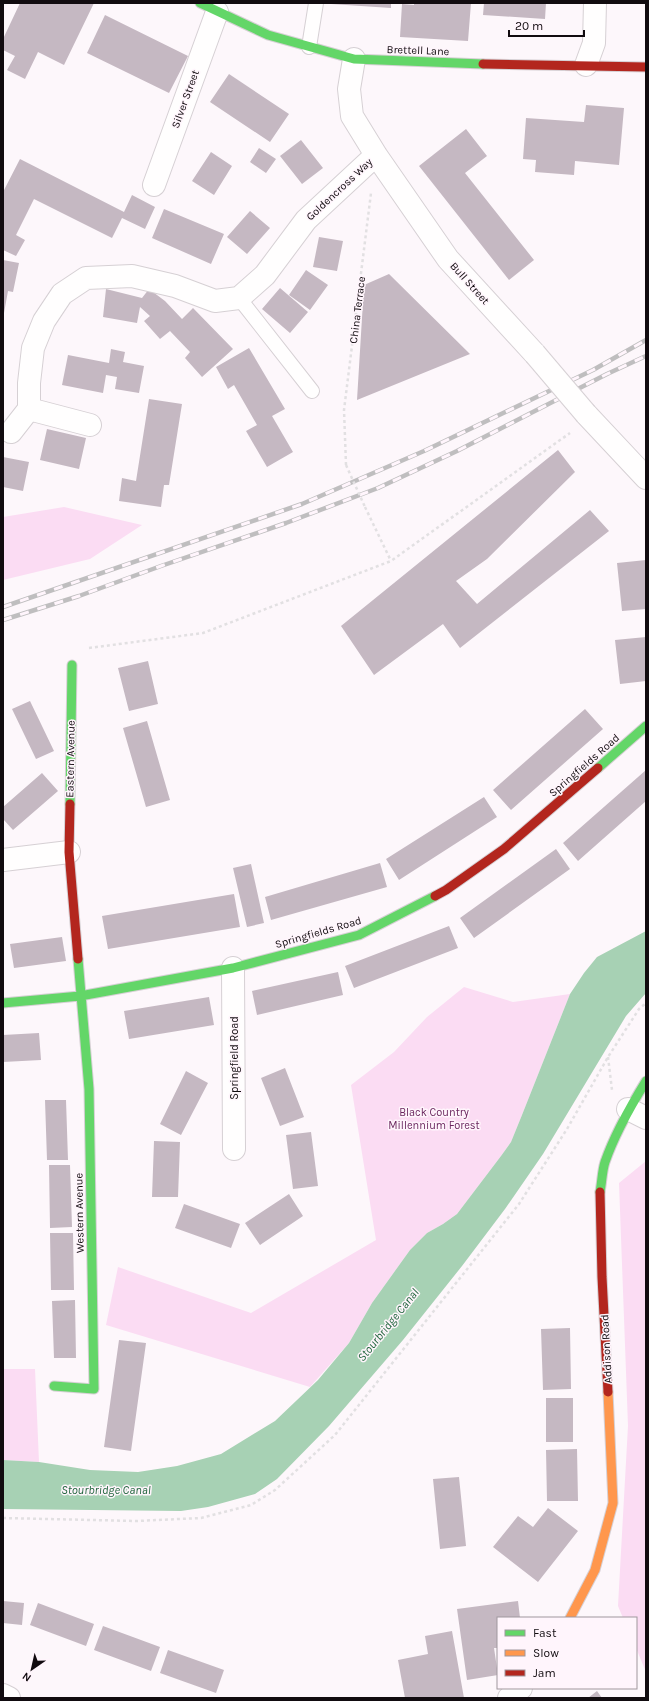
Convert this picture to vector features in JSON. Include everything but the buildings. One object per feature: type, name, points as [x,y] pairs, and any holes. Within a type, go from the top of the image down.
[{"type":"street","points":[[586,65],[594,43],[595,3]]},
{"type":"street","name":"Brettell Lane","points":[[208,7],[268,36],[354,59],[445,63],[646,66]]},
{"type":"street","name":"Silver Street","points":[[154,185],[208,7]]},
{"type":"street","name":"Bull Street","points":[[354,59],[349,89],[352,116],[376,155],[448,259],[535,354],[588,416],[646,478]]},
{"type":"street","name":"Goldencross Way","points":[[239,298],[265,275],[306,220],[376,155]]},
{"type":"street","points":[[11,432],[29,409],[29,383],[33,348],[44,321],[62,294],[86,278],[132,276],[175,286],[215,301],[239,298]]},
{"type":"street","points":[[29,409],[90,425]]},
{"type":"street","name":"Eastern Avenue","points":[[72,665],[69,852],[80,996]]},
{"type":"street","name":"Springfields Road","points":[[3,1003],[80,996],[233,968],[359,935],[446,890],[504,849],[646,726]]},
{"type":"street","points":[[3,860],[69,852]]},
{"type":"street","name":"Springfield Road","points":[[233,968],[234,1149]]},
{"type":"street","name":"Western Avenue","points":[[54,1386],[94,1389],[89,1089],[80,996]]},
{"type":"street","name":"Addison Road","points":[[571,1617],[595,1570],[613,1502],[602,1278],[600,1193],[605,1163],[617,1132],[637,1114],[646,1081]]},
{"type":"street","points":[[3,1695],[8,1698]]},
{"type":"lane","points":[[309,47],[316,3]]},
{"type":"lane","points":[[239,298],[312,391]]},
{"type":"path","name":"China Terrace","points":[[376,155],[344,410],[346,465],[391,561]]},
{"type":"path","points":[[72,665],[84,649],[203,633],[391,561],[588,416]]},
{"type":"path","points":[[3,1518],[136,1521],[201,1518],[251,1505],[275,1490],[335,1435],[519,1204],[567,1129],[608,1057],[639,1009],[646,1003]]},
{"type":"green space","points":[[64,507],[142,525],[90,559],[3,580],[3,517]]},
{"type":"green space","name":"Black Country Millennium Forest","points":[[464,987],[513,1002],[570,994],[511,1142],[457,1214],[427,1233],[410,1250],[372,1303],[349,1343],[310,1387],[106,1325],[118,1267],[251,1313],[376,1240],[351,1085],[394,1052],[427,1017]]},
{"type":"green space","points":[[646,1161],[646,1672],[637,1650],[637,1617],[623,1617],[618,1606],[628,1426],[619,1183]]},
{"type":"green space","points":[[3,1369],[35,1369],[39,1462],[3,1460]]},
{"type":"water","name":"Stourbridge Canal","points":[[646,931],[646,993],[626,1016],[543,1154],[505,1209],[403,1340],[329,1426],[277,1479],[255,1494],[208,1507],[181,1511],[3,1509],[3,1460],[39,1462],[90,1470],[138,1472],[177,1466],[221,1454],[275,1421],[318,1380],[349,1343],[372,1303],[410,1250],[427,1233],[457,1214],[511,1142],[570,994],[584,973],[597,957]]},
{"type":"railway","points":[[3,607],[302,504],[424,451],[593,370],[646,340]]},
{"type":"railway","points":[[3,620],[79,596],[286,523],[378,488],[457,451],[607,374],[646,356]]},
{"type":"traffic: fast","points":[[200,3],[268,35],[354,59],[483,64]]},
{"type":"traffic: fast","points":[[70,804],[72,665]]},
{"type":"traffic: fast","points":[[598,768],[646,726]]},
{"type":"traffic: fast","points":[[3,1003],[80,996],[233,968],[359,935],[435,896]]},
{"type":"traffic: fast","points":[[54,1386],[94,1389],[89,1089],[78,959]]},
{"type":"traffic: fast","points":[[600,1192],[604,1165],[613,1141],[623,1120],[646,1081]]},
{"type":"traffic: slow","points":[[571,1617],[595,1570],[613,1503],[608,1392]]},
{"type":"traffic: jam","points":[[483,64],[646,67]]},
{"type":"traffic: jam","points":[[435,896],[446,890],[504,849],[598,768]]},
{"type":"traffic: jam","points":[[70,804],[69,852],[78,959]]},
{"type":"traffic: jam","points":[[600,1192],[602,1277],[608,1392]]}]
